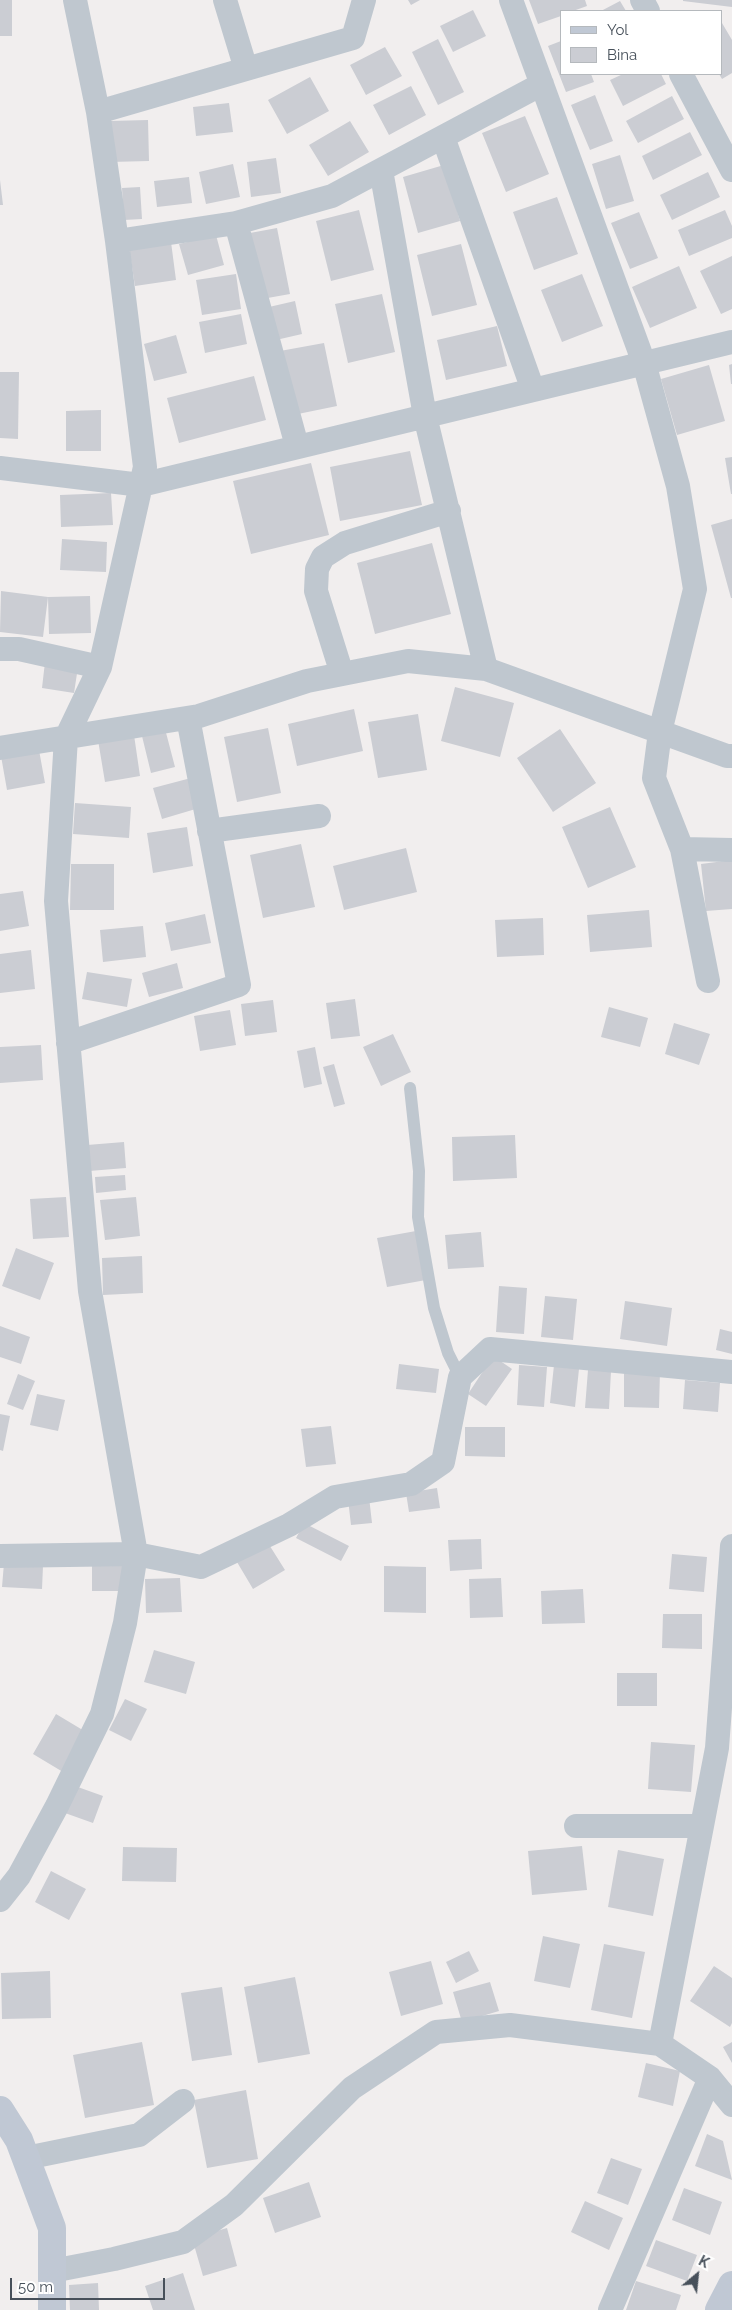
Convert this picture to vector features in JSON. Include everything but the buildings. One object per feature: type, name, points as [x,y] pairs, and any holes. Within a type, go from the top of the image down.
[{"type":"street","points":[[0,1900],[19,1876],[57,1806],[102,1714],[126,1623],[136,1554],[90,1291],[56,901],[66,738],[100,667],[145,467],[118,241],[98,112],[75,0]]},
{"type":"street","points":[[225,0],[246,69]]},
{"type":"street","points":[[98,112],[353,38],[364,0]]},
{"type":"street","points":[[511,0],[644,363],[678,486],[695,589],[660,732],[654,778],[682,849],[708,981]]},
{"type":"street","points":[[682,75],[732,170]]},
{"type":"street","points":[[118,241],[236,224],[332,196],[542,84]]},
{"type":"street","points":[[443,137],[533,390]]},
{"type":"street","points":[[381,170],[426,416],[486,669]]},
{"type":"street","points":[[236,224],[297,446]]},
{"type":"street","points":[[0,468],[141,485],[732,342]]},
{"type":"street","points":[[342,674],[316,591],[317,569],[323,557],[345,543],[449,510]]},
{"type":"street","points":[[0,649],[19,649],[100,667]]},
{"type":"street","points":[[0,748],[188,718],[307,681],[408,660],[486,669],[727,756],[732,756]]},
{"type":"street","points":[[68,1043],[239,985],[188,718]]},
{"type":"street","points":[[209,831],[319,816]]},
{"type":"street","points":[[682,849],[732,850]]},
{"type":"street","points":[[0,1556],[136,1554],[201,1567],[289,1525],[335,1497],[411,1484],[443,1462],[460,1377],[490,1349],[732,1372]]},
{"type":"street","points":[[660,2044],[716,1748],[725,1729],[732,1548]]},
{"type":"street","points":[[576,1826],[702,1826]]},
{"type":"street","points":[[52,2271],[114,2259],[182,2242],[234,2205],[352,2088],[436,2032],[510,2025],[660,2044],[710,2078],[732,2105]]},
{"type":"street","points":[[610,2310],[710,2078]]},
{"type":"street","points":[[26,2158],[139,2135],[183,2101]]},
{"type":"street","points":[[0,2110],[19,2140],[52,2228],[52,2310]]},
{"type":"street","points":[[719,2310],[732,2285]]},
{"type":"lane","points":[[410,1088],[420,1171],[418,1217],[434,1308],[448,1353],[460,1377]]}]
